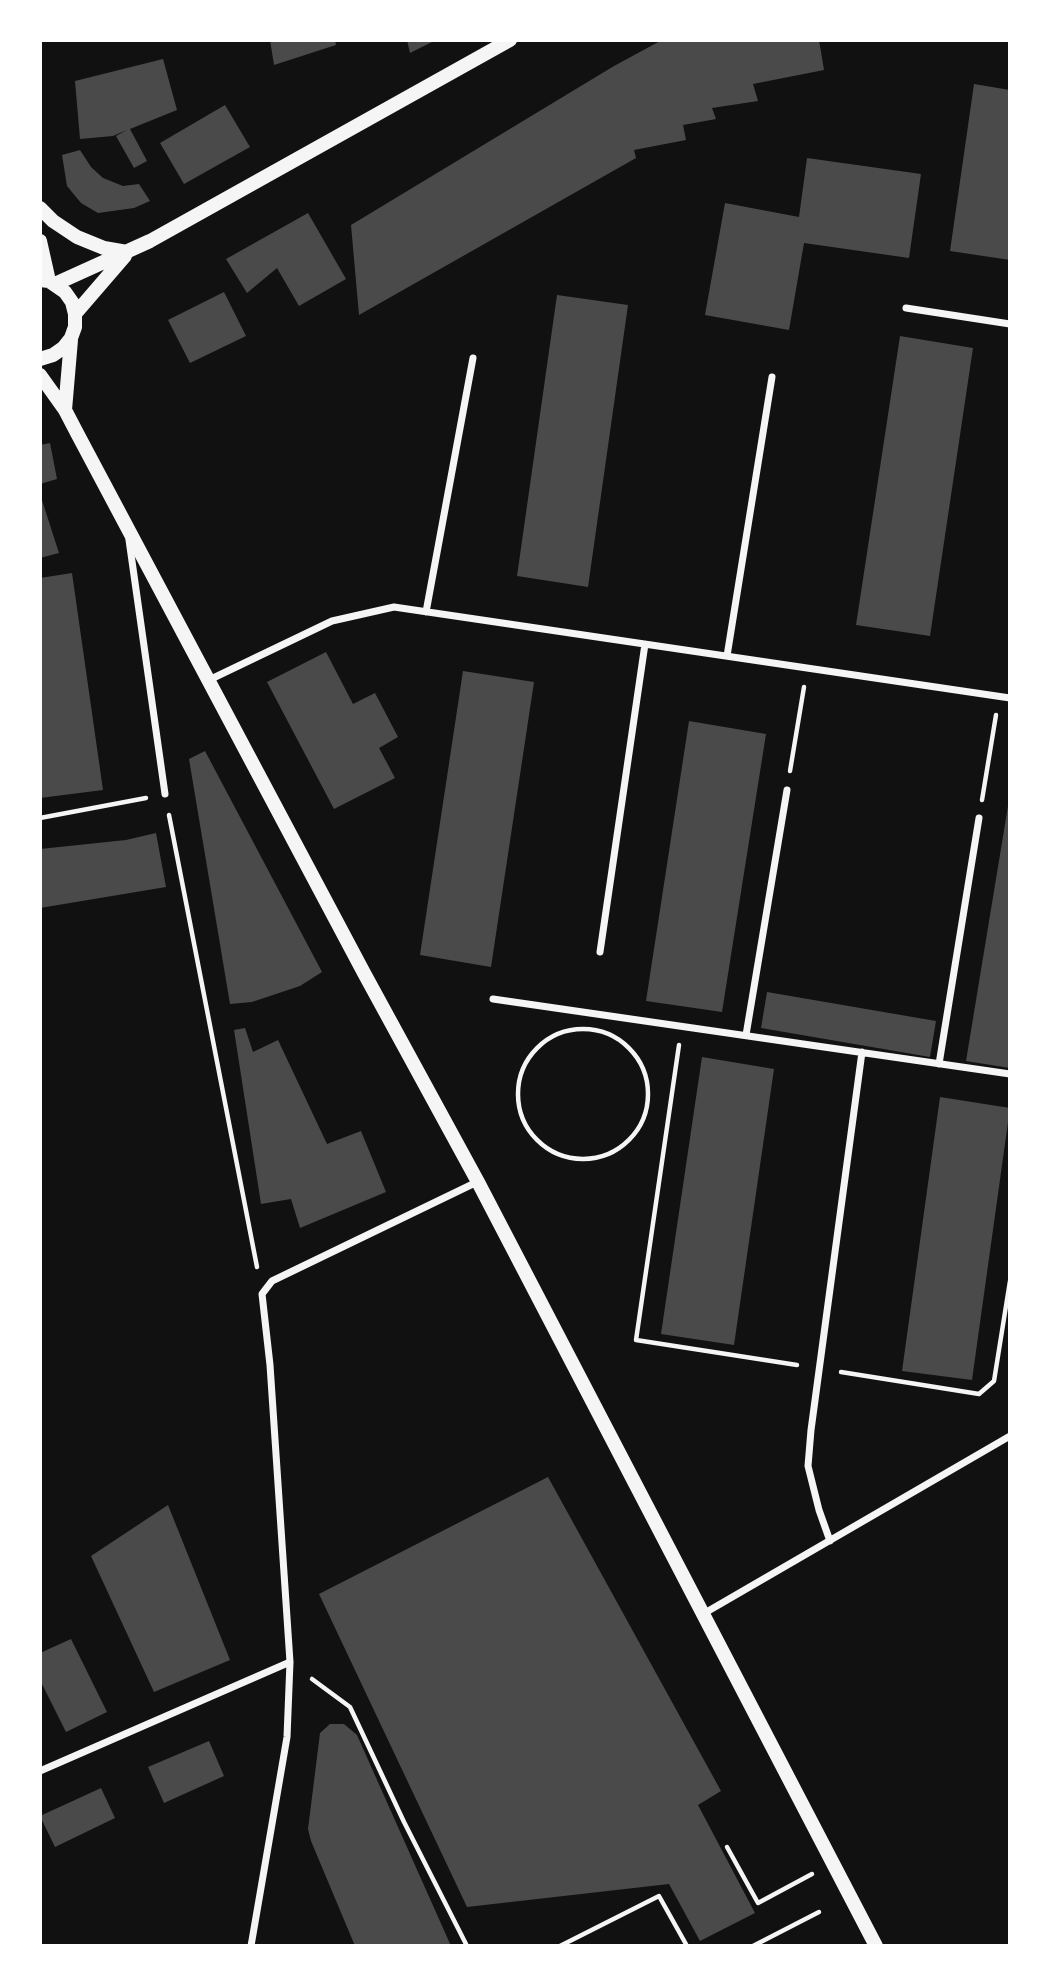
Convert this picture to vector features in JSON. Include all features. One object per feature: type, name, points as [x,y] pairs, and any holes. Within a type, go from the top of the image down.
[{"type":"main road","points":[[48,282],[128,252],[510,40]]},
{"type":"main road","points":[[40,208],[53,221],[77,237],[104,248],[128,252]]},
{"type":"main road","points":[[40,240],[48,282],[65,292],[72,302],[75,314],[65,410]]},
{"type":"main road","points":[[75,314],[128,252]]},
{"type":"main road","points":[[40,359],[53,355],[71,338]]},
{"type":"main road","points":[[40,376],[65,410],[357,961],[478,1182],[870,1942]]},
{"type":"street","points":[[905,308],[1010,324]]},
{"type":"street","points":[[426,612],[473,358]]},
{"type":"street","points":[[727,656],[772,377]]},
{"type":"street","points":[[127,526],[165,794]]},
{"type":"street","points":[[209,680],[332,621],[394,607],[1010,698]]},
{"type":"street","points":[[600,952],[645,644]]},
{"type":"street","points":[[746,1035],[787,790]]},
{"type":"street","points":[[939,1064],[979,818]]},
{"type":"street","points":[[493,999],[1010,1074]]},
{"type":"street","points":[[830,1541],[808,1466],[862,1052]]},
{"type":"street","points":[[251,1946],[287,1737],[290,1662],[270,1365],[262,1294],[272,1281],[478,1182]]},
{"type":"street","points":[[702,1615],[1010,1436]]},
{"type":"street","points":[[40,1772],[290,1662]]},
{"type":"path","points":[[787,790],[807,668]]},
{"type":"path","points":[[979,818],[999,697]]},
{"type":"path","points":[[40,818],[165,794],[262,1294]]},
{"type":"path","points":[[636,1340],[682,1026]]},
{"type":"path","points":[[573,1030],[594,1030],[615,1038],[632,1052],[643,1070],[648,1091],[645,1113],[635,1133],[620,1148],[600,1157],[578,1159],[557,1154],[540,1143],[526,1127],[519,1107],[518,1086],[524,1066],[536,1049],[553,1036],[573,1030]]},
{"type":"path","points":[[994,1381],[1010,1281]]},
{"type":"path","points":[[312,1679],[350,1707],[467,1946]]},
{"type":"path","points":[[727,1847],[758,1903],[812,1874]]},
{"type":"path","points":[[560,1946],[659,1896],[687,1946]]},
{"type":"path","points":[[753,1946],[819,1912]]},
{"type":"building","points":[[270,40],[335,40],[336,45],[274,65]]},
{"type":"building","points":[[407,40],[436,40],[410,53]]},
{"type":"building","points":[[662,40],[819,40],[824,70],[753,84],[758,101],[712,108],[716,119],[683,125],[686,140],[634,150],[636,158],[359,315],[351,225],[614,66]]},
{"type":"building","points":[[163,59],[177,110],[130,129],[147,161],[134,168],[116,136],[127,130],[113,136],[80,139],[75,81]]},
{"type":"building","points":[[974,84],[1010,90],[1010,260],[950,251]]},
{"type":"building","points":[[225,105],[250,147],[184,184],[160,143]]},
{"type":"building","points":[[80,150],[91,167],[103,178],[123,186],[139,184],[150,201],[134,208],[98,213],[81,203],[67,186],[62,155]]},
{"type":"building","points":[[807,158],[921,174],[909,258],[804,243],[789,330],[705,315],[725,203],[799,217]]},
{"type":"building","points":[[308,213],[346,279],[299,306],[277,268],[247,293],[226,259]]},
{"type":"building","points":[[224,292],[246,336],[190,363],[168,320]]},
{"type":"building","points":[[557,295],[628,305],[588,587],[517,576]]},
{"type":"building","points":[[900,336],[973,348],[930,636],[856,625]]},
{"type":"building","points":[[50,443],[57,479],[40,484],[40,445]]},
{"type":"building","points":[[40,494],[59,553],[40,558]]},
{"type":"building","points":[[72,573],[103,790],[40,798],[40,578]]},
{"type":"building","points":[[326,652],[353,704],[375,693],[398,737],[379,748],[395,778],[334,809],[267,682]]},
{"type":"building","points":[[463,671],[534,682],[491,967],[420,955]]},
{"type":"building","points":[[689,721],[766,734],[722,1012],[646,1001]]},
{"type":"building","points":[[205,751],[322,972],[300,986],[252,1002],[230,1004],[189,759]]},
{"type":"building","points":[[1010,806],[1010,1068],[966,1061]]},
{"type":"building","points":[[156,833],[166,887],[40,908],[40,849],[126,840]]},
{"type":"building","points":[[767,992],[936,1021],[930,1057],[761,1028]]},
{"type":"building","points":[[245,1028],[253,1052],[278,1040],[327,1144],[361,1131],[386,1192],[300,1228],[291,1199],[261,1204],[234,1030]]},
{"type":"building","points":[[702,1057],[774,1069],[734,1345],[661,1334]]},
{"type":"building","points":[[940,1097],[1010,1108],[972,1380],[902,1371]]},
{"type":"building","points":[[548,1477],[721,1791],[698,1805],[755,1913],[700,1941],[669,1884],[467,1907],[319,1594]]},
{"type":"building","points":[[168,1505],[230,1660],[154,1692],[91,1556]]},
{"type":"building","points":[[71,1639],[107,1712],[66,1732],[40,1680],[40,1653]]},
{"type":"building","points":[[330,1724],[344,1724],[357,1735],[451,1946],[355,1946],[308,1829],[320,1733]]},
{"type":"building","points":[[209,1741],[224,1776],[164,1803],[148,1767]]},
{"type":"building","points":[[101,1788],[115,1818],[55,1847],[40,1816]]}]
